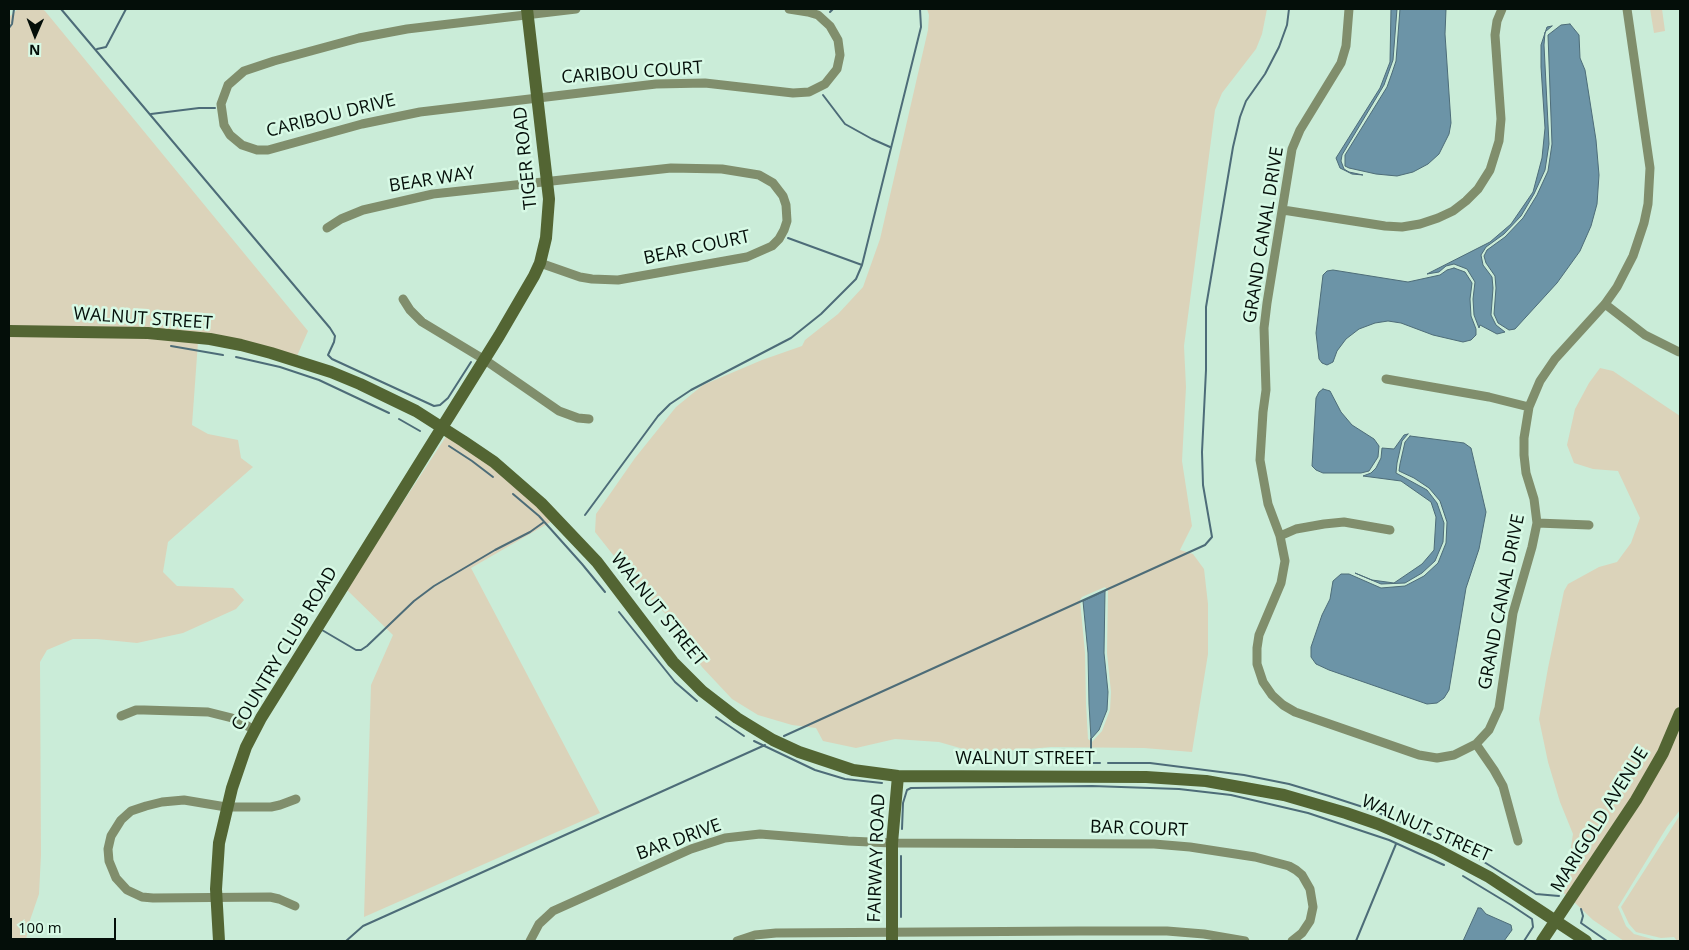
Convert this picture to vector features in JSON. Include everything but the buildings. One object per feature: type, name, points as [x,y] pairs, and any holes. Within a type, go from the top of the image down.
[{"type":"street","points":[[528,12],[576,9]]},
{"type":"street","name":"CARIBOU COURT","points":[[537,98],[679,83],[732,85],[793,93],[809,92],[817,89],[832,77],[836,69],[840,55],[836,35],[827,22],[818,16],[808,12],[789,9]]},
{"type":"street","name":"GRAND CANAL DRIVE","points":[[1349,9],[1346,46],[1341,62],[1300,130],[1290,157],[1264,328],[1266,390],[1260,460],[1268,504],[1280,536],[1284,554],[1283,576],[1259,635],[1257,664],[1261,677],[1276,700],[1295,712],[1428,757],[1437,758],[1454,755],[1476,744],[1489,730],[1499,708],[1514,613],[1532,547],[1536,523],[1534,499],[1526,473],[1524,455],[1524,438],[1529,407],[1540,381],[1555,358],[1605,304],[1623,278],[1637,246],[1644,223],[1649,193],[1648,152],[1629,10]]},
{"type":"street","points":[[1282,210],[1402,227],[1438,218],[1453,211],[1466,201],[1478,189],[1490,170],[1500,141],[1501,119],[1496,35],[1502,9]]},
{"type":"street","name":"TIGER ROAD","points":[[443,427],[534,276],[540,263],[545,243],[549,219],[547,181],[528,12]]},
{"type":"street","name":"CARIBOU DRIVE","points":[[528,12],[407,29],[359,38],[274,61],[244,71],[233,80],[222,98],[221,111],[224,125],[234,139],[247,147],[262,150],[273,149],[391,117],[537,98]]},
{"type":"street","name":"BEAR COURT","points":[[540,263],[580,277],[592,279],[630,279],[747,257],[761,252],[772,246],[779,239],[787,221],[786,205],[779,189],[766,178],[755,174],[722,169],[671,168],[547,181]]},
{"type":"street","name":"BEAR WAY","points":[[327,228],[341,219],[363,210],[398,201],[433,194],[547,181]]},
{"type":"street","points":[[403,299],[410,310],[422,322],[485,360],[559,411],[589,420]]},
{"type":"street","points":[[1605,304],[1645,335],[1679,352]]},
{"type":"street","name":"WALNUT STREET","points":[[9,330],[156,334],[210,339],[241,345],[301,362],[338,375],[388,397],[443,427],[499,467],[535,497],[561,522],[596,562],[673,662],[717,704],[757,731],[799,752],[853,770],[898,776],[1146,777],[1206,781],[1284,795],[1354,815],[1436,849],[1489,877],[1586,941]]},
{"type":"street","points":[[1386,379],[1488,397],[1529,407]]},
{"type":"street","name":"COUNTRY CLUB ROAD","points":[[219,941],[216,897],[219,843],[226,807],[238,767],[254,730],[443,427]]},
{"type":"street","points":[[1280,536],[1296,529],[1344,522],[1390,530]]},
{"type":"street","points":[[1536,523],[1589,525]]},
{"type":"street","points":[[121,716],[136,710],[208,712],[232,718],[254,730]]},
{"type":"street","name":"MARIGOLD AVENUE","points":[[1542,941],[1645,785],[1663,753],[1680,713]]},
{"type":"street","points":[[1476,744],[1490,763],[1502,786],[1518,841]]},
{"type":"street","name":"FAIRWAY ROAD","points":[[892,937],[892,843],[898,776]]},
{"type":"street","points":[[295,906],[270,897],[153,898],[137,895],[123,886],[116,878],[109,862],[108,849],[111,836],[121,820],[131,812],[146,806],[184,800],[226,807],[271,807],[296,799]]},
{"type":"street","name":"BAR DRIVE","points":[[530,941],[539,924],[553,911],[708,843],[725,838],[778,834],[892,843]]},
{"type":"street","name":"BAR COURT","points":[[892,843],[1154,844],[1232,853],[1279,863],[1288,866],[1302,875],[1313,897],[1313,912],[1310,921],[1302,933],[1292,941]]},
{"type":"street","points":[[737,941],[755,935],[776,932],[892,937],[1168,931],[1204,934],[1245,941]]},
{"type":"shaded area","points":[[18,9],[42,9],[45,11],[308,331],[297,356],[272,349],[9,326],[9,17]]},
{"type":"shaded area","points":[[927,9],[1267,9],[1262,34],[1256,49],[1222,93],[1215,110],[1184,346],[1186,387],[1182,461],[1192,526],[1180,550],[1193,554],[1204,569],[1208,604],[1208,654],[1192,752],[1144,748],[1051,747],[1006,751],[967,750],[939,742],[895,739],[856,748],[823,741],[816,728],[792,725],[758,715],[732,699],[702,667],[667,615],[640,589],[595,532],[596,514],[635,458],[676,407],[703,385],[762,360],[802,346],[805,340],[838,314],[863,287],[880,239],[928,30],[929,15]],"holes":[[[1105,587],[1108,591],[1107,653],[1111,692],[1110,710],[1102,731],[1092,742],[1088,739],[1085,653],[1080,600],[1082,597]]]},
{"type":"shaded area","points":[[1650,9],[1662,9],[1665,31],[1654,33]]},
{"type":"shaded area","points":[[9,335],[148,337],[198,342],[192,425],[208,434],[238,440],[241,458],[253,467],[168,542],[163,572],[177,586],[233,588],[244,600],[236,609],[183,633],[137,643],[73,639],[47,650],[40,662],[41,855],[39,894],[28,926],[26,941],[9,941]]},
{"type":"shaded area","points":[[1600,368],[1613,371],[1680,416],[1680,704],[1667,735],[1642,782],[1568,897],[1554,884],[1569,859],[1573,834],[1560,802],[1548,762],[1539,719],[1548,668],[1564,591],[1568,584],[1599,567],[1617,562],[1631,543],[1640,518],[1618,471],[1593,469],[1574,463],[1567,445],[1575,409],[1589,383]]},
{"type":"shaded area","points":[[447,435],[481,458],[554,520],[471,568],[600,813],[364,917],[371,685],[393,635],[346,589]]},
{"type":"shaded area","points":[[1680,723],[1680,810],[1667,827],[1618,907],[1626,926],[1634,934],[1659,941],[1624,941],[1593,920],[1574,902]]},
{"type":"shaded area","points":[[1680,815],[1680,941],[1677,941],[1674,937],[1661,938],[1636,932],[1629,924],[1621,907]]},
{"type":"water","points":[[1391,9],[1397,9],[1393,60],[1384,85],[1342,155],[1341,161],[1344,169],[1363,175],[1352,174],[1340,168],[1336,158],[1380,88],[1390,62]]},
{"type":"water","points":[[1400,9],[1446,9],[1445,34],[1451,123],[1449,134],[1439,154],[1428,164],[1413,172],[1397,176],[1349,168],[1345,166],[1345,155],[1387,87],[1396,61]]},
{"type":"water","points":[[1570,24],[1579,35],[1580,58],[1585,70],[1596,140],[1599,175],[1597,204],[1591,226],[1580,251],[1557,283],[1515,329],[1509,330],[1498,323],[1494,314],[1495,276],[1486,263],[1484,256],[1487,250],[1505,237],[1523,218],[1537,195],[1548,171],[1552,144],[1548,35],[1561,25]]},
{"type":"water","points":[[1545,33],[1549,144],[1545,170],[1521,216],[1504,234],[1486,247],[1481,255],[1483,265],[1492,277],[1491,315],[1496,325],[1505,332],[1497,334],[1480,325],[1479,328],[1474,315],[1475,282],[1467,269],[1454,264],[1446,266],[1439,272],[1427,274],[1490,242],[1511,224],[1533,192],[1542,158],[1545,128],[1541,45]]},
{"type":"water","points":[[1454,268],[1465,272],[1472,283],[1470,299],[1471,316],[1476,329],[1476,335],[1471,340],[1463,342],[1433,335],[1401,323],[1388,321],[1375,323],[1359,329],[1346,339],[1337,351],[1333,362],[1327,365],[1319,359],[1316,333],[1323,275],[1327,271],[1333,270],[1408,282],[1440,275]]},
{"type":"water","points":[[1323,389],[1330,391],[1341,412],[1352,425],[1374,439],[1379,446],[1378,457],[1369,471],[1361,473],[1323,473],[1312,466],[1316,398]]},
{"type":"water","points":[[1408,434],[1402,441],[1396,473],[1427,490],[1437,503],[1444,523],[1443,542],[1435,561],[1422,573],[1405,583],[1381,584],[1355,573],[1372,580],[1394,583],[1422,564],[1434,550],[1436,517],[1431,502],[1401,481],[1363,476],[1371,473],[1376,468],[1381,458],[1382,448],[1394,449],[1404,435]]},
{"type":"water","points":[[1410,436],[1464,443],[1471,448],[1486,512],[1479,549],[1466,588],[1449,690],[1444,698],[1437,703],[1427,704],[1329,670],[1316,664],[1311,657],[1311,647],[1322,615],[1330,599],[1333,581],[1341,574],[1349,574],[1381,588],[1405,586],[1424,576],[1438,563],[1446,543],[1447,522],[1440,501],[1429,488],[1399,471],[1405,442]]},
{"type":"water","points":[[1105,591],[1104,653],[1108,692],[1107,710],[1099,730],[1091,739],[1088,653],[1083,601]]},
{"type":"water","points":[[1478,908],[1481,908],[1486,914],[1511,925],[1512,930],[1504,941],[1463,941]]},
{"type":"waterway","points":[[9,28],[12,24],[14,9]]},
{"type":"waterway","points":[[61,9],[330,328],[335,336],[328,355],[332,359],[434,406],[440,405],[448,398],[471,362]]},
{"type":"waterway","points":[[97,49],[106,47],[126,9]]},
{"type":"waterway","points":[[830,12],[833,9]]},
{"type":"waterway","points":[[585,515],[658,416],[670,404],[691,390],[791,338],[821,314],[856,279],[862,265],[921,27],[920,9]]},
{"type":"waterway","points":[[784,736],[1205,545],[1212,537],[1203,485],[1202,452],[1206,370],[1206,307],[1233,147],[1240,117],[1246,101],[1265,74],[1279,47],[1287,25],[1289,9]]},
{"type":"waterway","points":[[823,95],[845,124],[890,147]]},
{"type":"waterway","points":[[151,114],[215,108]]},
{"type":"waterway","points":[[788,238],[862,265]]},
{"type":"waterway","points":[[171,346],[223,355]]},
{"type":"waterway","points":[[236,357],[280,367],[319,380],[389,413]]},
{"type":"waterway","points":[[399,419],[420,431]]},
{"type":"waterway","points":[[449,446],[493,477]]},
{"type":"waterway","points":[[513,494],[539,516],[605,592]]},
{"type":"waterway","points":[[322,630],[356,650],[361,650],[414,601],[434,586],[530,532],[544,522]]},
{"type":"waterway","points":[[619,612],[675,682],[697,701]]},
{"type":"waterway","points":[[716,717],[744,736]]},
{"type":"waterway","points":[[1091,739],[1091,763],[1100,763]]},
{"type":"waterway","points":[[754,741],[815,770],[845,779],[882,783]]},
{"type":"waterway","points":[[346,941],[363,926],[765,745]]},
{"type":"waterway","points":[[1108,763],[1150,763],[1244,775],[1289,784],[1369,809],[1458,846],[1536,894],[1559,896]]},
{"type":"waterway","points":[[902,829],[903,803],[907,790],[911,788],[1092,786],[1179,789],[1231,795],[1308,813],[1389,840],[1444,865]]},
{"type":"waterway","points":[[1356,941],[1396,844]]},
{"type":"waterway","points":[[901,856],[901,917]]},
{"type":"waterway","points":[[1463,876],[1532,919],[1533,927],[1524,941]]},
{"type":"waterway","points":[[1581,909],[1583,916],[1581,923],[1607,941]]}]
